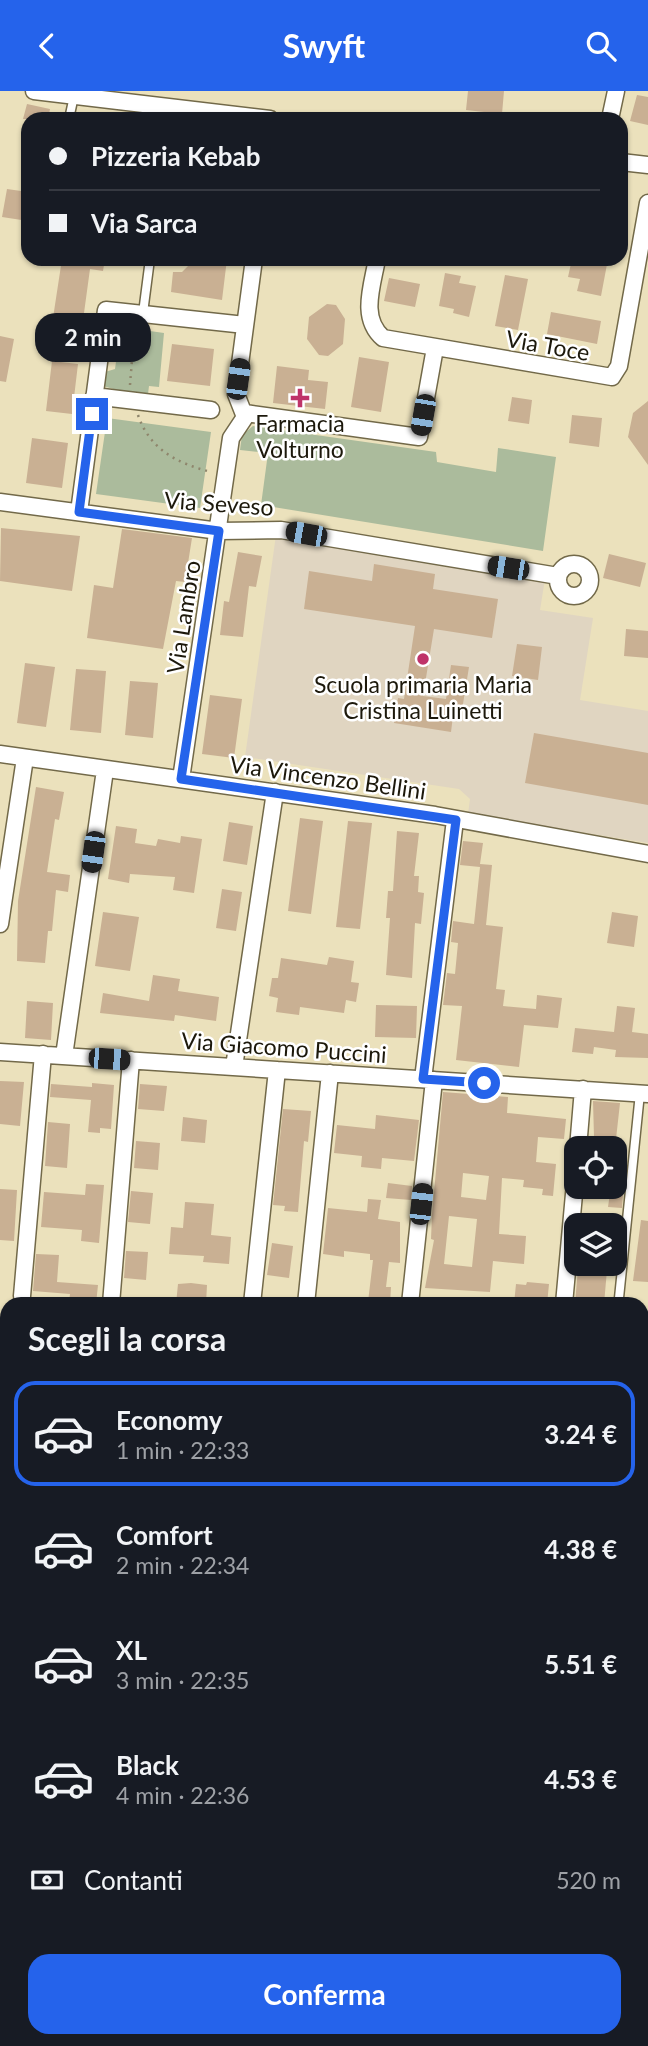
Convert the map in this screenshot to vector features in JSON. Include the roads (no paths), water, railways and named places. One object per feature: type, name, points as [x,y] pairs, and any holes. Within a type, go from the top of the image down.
[{"type":"street","points":[[34,91],[74,96],[113,96],[222,112]]},
{"type":"street","points":[[612,112],[616,91]]},
{"type":"street","points":[[628,163],[648,165]]},
{"type":"street","name":"Via Toce","points":[[376,266],[370,324],[383,338],[612,377],[619,366],[648,203]]},
{"type":"street","points":[[253,266],[236,394],[245,414],[419,437],[435,348]]},
{"type":"street","points":[[79,512],[106,310],[245,325]]},
{"type":"street","points":[[94,396],[211,410]]},
{"type":"street","name":"Via Lambro","points":[[181,779],[231,438],[244,421],[245,414]]},
{"type":"street","name":"Via Seveso","points":[[0,502],[219,531],[281,530],[558,576]]},
{"type":"street","name":"Via Vincenzo Bellini","points":[[0,754],[275,792],[648,854]]},
{"type":"street","points":[[0,924],[25,758]]},
{"type":"street","points":[[64,1056],[105,770]]},
{"type":"street","points":[[234,1067],[275,792]]},
{"type":"street","points":[[411,1297],[429,1080],[456,820]]},
{"type":"street","name":"Via Giacomo Puccini","points":[[0,1052],[644,1093]]},
{"type":"street","points":[[22,1296],[43,1054]]},
{"type":"street","points":[[112,1297],[131,1060]]},
{"type":"street","points":[[253,1297],[277,1070]]},
{"type":"street","points":[[307,1297],[330,1073]]},
{"type":"street","points":[[579,1136],[583,1089]]},
{"type":"street","points":[[565,1297],[574,1199]]},
{"type":"lane","points":[[71,112],[74,96]]},
{"type":"lane","points":[[143,313],[149,266]]},
{"type":"lane","points":[[619,1297],[644,1093]]},
{"type":"place","name":"Farmacia Volturno","points":[[300,398]]},
{"type":"place","name":"Scuola primaria Maria Cristina Luinetti","points":[[423,659]]}]
